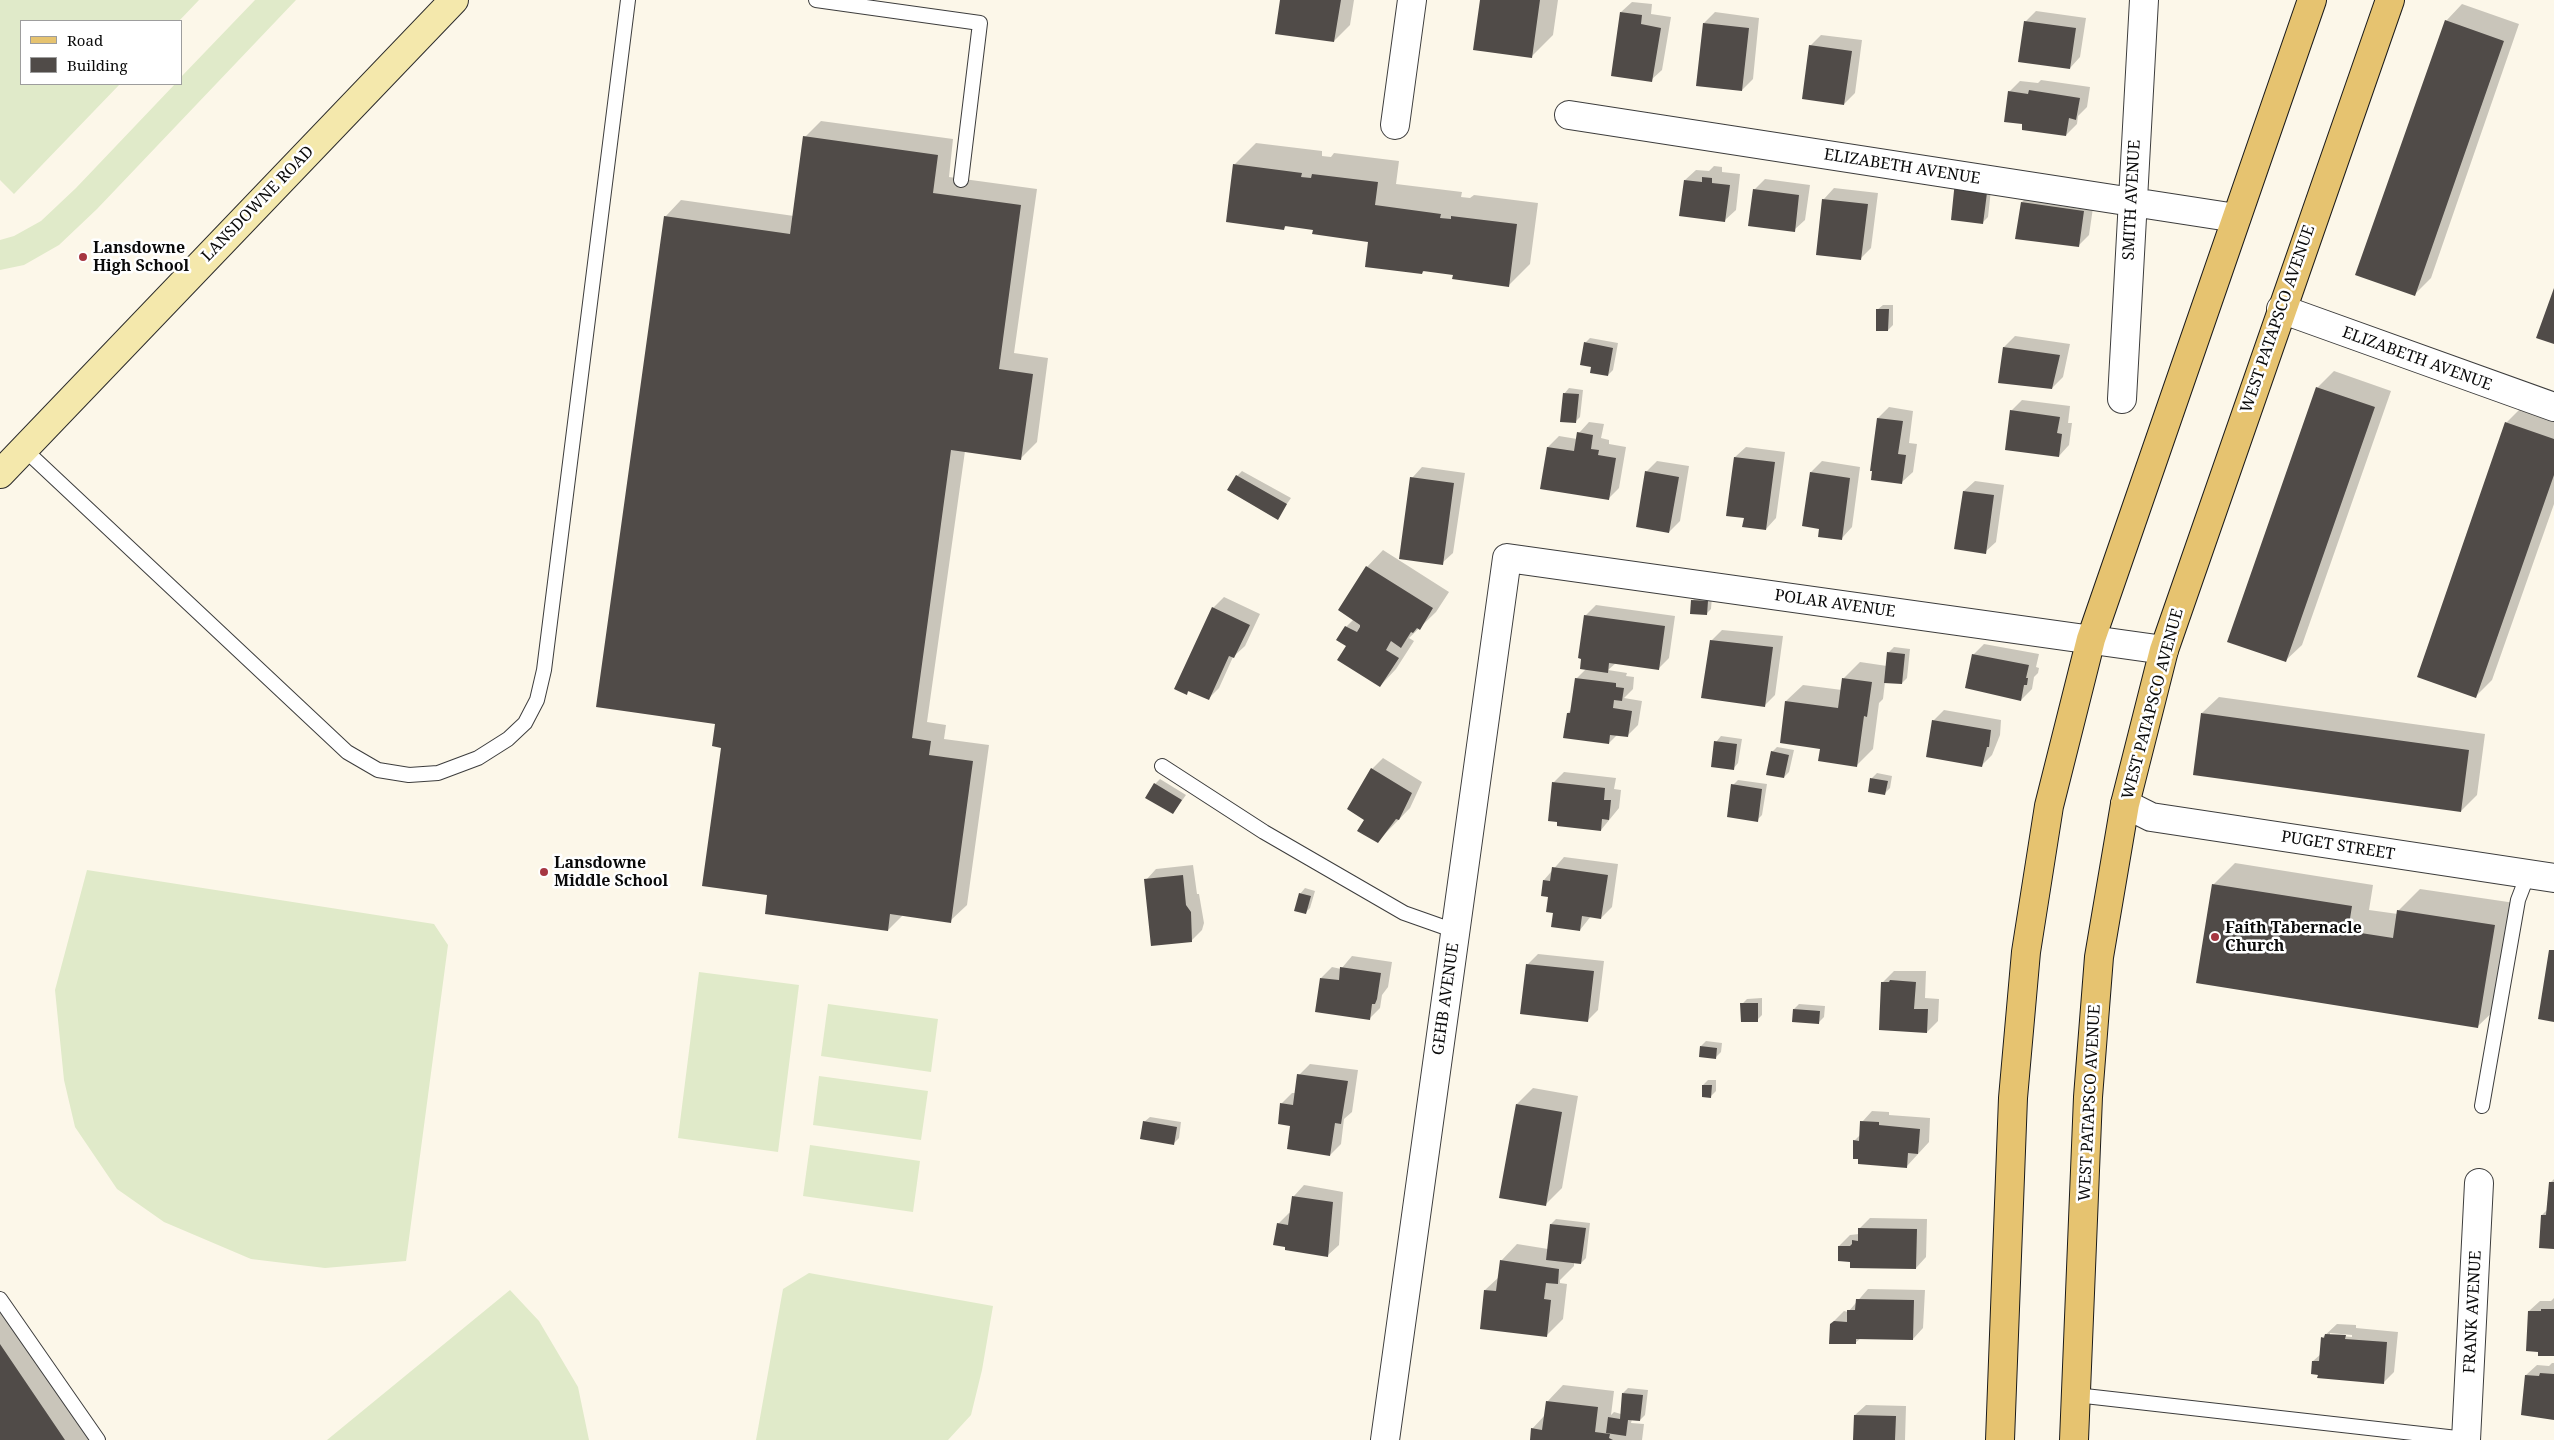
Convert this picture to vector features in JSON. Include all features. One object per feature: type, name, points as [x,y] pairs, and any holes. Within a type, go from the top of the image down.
[{"type":"main road","points":[[2000,1440],[2013,1098],[2026,952],[2050,806],[2091,640],[2312,0]]},
{"type":"main road","name":"WEST PATAPSCO AVENUE","points":[[2074,1440],[2088,1097],[2098,967],[2125,804],[2164,650],[2390,0]]},
{"type":"street","name":"LANSDOWNE ROAD","points":[[0,474],[454,0]]},
{"type":"street","points":[[1395,125],[1412,0]]},
{"type":"street","name":"SMITH AVENUE","points":[[2122,399],[2144,0]]},
{"type":"street","name":"ELIZABETH AVENUE","points":[[1569,115],[2236,218]]},
{"type":"street","name":"ELIZABETH AVENUE","points":[[2281,309],[2554,407]]},
{"type":"street","name":"POLAR AVENUE","points":[[1507,558],[2164,650]]},
{"type":"street","name":"GEHB AVENUE","points":[[1385,1440],[1507,558]]},
{"type":"street","name":"PUGET STREET","points":[[2125,804],[2151,818],[2541,876]]},
{"type":"street","name":"FRANK AVENUE","points":[[2466,1440],[2479,1183]]},
{"type":"lane","points":[[24,449],[348,752],[378,770],[409,775],[438,772],[478,758],[508,739],[525,723],[537,700],[544,670],[628,0]]},
{"type":"lane","points":[[816,0],[980,22],[961,180]]},
{"type":"lane","points":[[1162,766],[1264,832],[1404,913],[1455,931]]},
{"type":"lane","points":[[2482,1106],[2518,900],[2541,876]]},
{"type":"lane","points":[[0,1299],[98,1440]]},
{"type":"lane","points":[[2076,1395],[2466,1440]]},
{"type":"green space","points":[[0,0],[199,0],[180,20],[20,20],[20,85],[119,85],[14,194],[0,180]]},
{"type":"green space","points":[[255,0],[296,0],[97,209],[59,245],[24,265],[0,270],[0,240],[14,236],[41,221],[76,188],[174,85],[182,85],[182,76]]},
{"type":"green space","points":[[87,870],[434,924],[448,945],[406,1261],[325,1268],[251,1259],[164,1222],[117,1189],[75,1127],[64,1080],[55,990]]},
{"type":"green space","points":[[699,972],[799,985],[778,1152],[678,1138]]},
{"type":"green space","points":[[828,1004],[938,1019],[931,1072],[821,1056]]},
{"type":"green space","points":[[819,1076],[928,1091],[921,1140],[813,1125]]},
{"type":"green space","points":[[810,1145],[920,1161],[913,1212],[803,1196]]},
{"type":"green space","points":[[809,1273],[993,1306],[982,1370],[971,1415],[948,1440],[756,1440],[783,1289]]},
{"type":"green space","points":[[510,1290],[539,1321],[578,1387],[589,1440],[327,1440]]},
{"type":"building","points":[[1280,0],[1341,0],[1334,42],[1275,34]]},
{"type":"building","points":[[1480,0],[1540,0],[1532,58],[1473,50]]},
{"type":"building","points":[[1620,12],[1642,15],[1641,24],[1661,28],[1652,82],[1611,76]]},
{"type":"building","points":[[2445,20],[2504,41],[2415,296],[2355,275]]},
{"type":"building","points":[[2024,21],[2076,28],[2070,69],[2018,62]]},
{"type":"building","points":[[1703,23],[1749,28],[1742,91],[1696,86]]},
{"type":"building","points":[[1809,45],[1852,51],[1844,105],[1802,99]]},
{"type":"building","points":[[2029,90],[2080,98],[2076,120],[2069,118],[2066,136],[2022,130],[2022,124],[2004,122],[2008,91],[2028,94]]},
{"type":"building","points":[[803,136],[938,155],[933,193],[1021,205],[999,369],[1033,374],[1021,460],[951,450],[912,738],[931,741],[929,755],[973,761],[951,923],[890,914],[888,931],[765,914],[767,895],[702,886],[721,748],[712,746],[715,724],[596,707],[664,216],[790,234]]},
{"type":"building","points":[[1233,164],[1302,173],[1301,177],[1311,178],[1312,174],[1378,182],[1375,205],[1441,214],[1440,218],[1451,219],[1451,216],[1517,224],[1509,287],[1452,279],[1453,275],[1423,271],[1422,274],[1365,267],[1368,242],[1312,234],[1313,230],[1285,226],[1284,230],[1226,222]]},
{"type":"building","points":[[1702,177],[1712,178],[1712,183],[1730,185],[1725,222],[1679,216],[1684,180],[1702,182]]},
{"type":"building","points":[[1955,181],[1988,185],[1983,224],[1951,220]]},
{"type":"building","points":[[1753,189],[1799,195],[1795,232],[1748,226]]},
{"type":"building","points":[[1822,199],[1868,204],[1861,260],[1816,255]]},
{"type":"building","points":[[2021,202],[2084,211],[2079,247],[2015,239]]},
{"type":"building","points":[[2554,288],[2554,344],[2536,338]]},
{"type":"building","points":[[1876,309],[1889,309],[1888,331],[1876,331]]},
{"type":"building","points":[[1584,342],[1613,348],[1608,376],[1590,373],[1591,367],[1580,365]]},
{"type":"building","points":[[2003,347],[2060,355],[2052,389],[1998,383]]},
{"type":"building","points":[[2316,387],[2375,407],[2286,662],[2227,642]]},
{"type":"building","points":[[1563,393],[1579,394],[1576,423],[1560,422]]},
{"type":"building","points":[[2010,410],[2060,417],[2057,433],[2062,434],[2059,457],[2005,450]]},
{"type":"building","points":[[1877,418],[1903,421],[1898,454],[1906,455],[1902,484],[1871,480],[1872,471],[1870,471]]},
{"type":"building","points":[[2505,422],[2554,439],[2554,475],[2476,698],[2417,677]]},
{"type":"building","points":[[1577,432],[1593,435],[1591,449],[1599,450],[1598,455],[1616,458],[1609,500],[1540,489],[1547,447],[1574,451]]},
{"type":"building","points":[[1734,457],[1775,462],[1766,530],[1742,527],[1744,518],[1726,516]]},
{"type":"building","points":[[1645,471],[1679,477],[1669,533],[1636,527]]},
{"type":"building","points":[[1810,472],[1850,478],[1842,540],[1818,537],[1819,529],[1802,526]]},
{"type":"building","points":[[1236,475],[1287,504],[1278,520],[1227,490]]},
{"type":"building","points":[[1410,477],[1454,483],[1443,565],[1399,559]]},
{"type":"building","points":[[1963,491],[1994,495],[1986,554],[1954,549]]},
{"type":"building","points":[[1366,566],[1433,608],[1420,630],[1417,628],[1413,633],[1411,632],[1401,648],[1391,641],[1386,650],[1399,658],[1380,687],[1337,660],[1346,646],[1336,640],[1345,626],[1357,632],[1360,627],[1360,625],[1338,610]]},
{"type":"building","points":[[1691,600],[1708,601],[1707,615],[1690,614]]},
{"type":"building","points":[[1212,607],[1250,625],[1234,658],[1229,656],[1209,700],[1188,691],[1187,695],[1174,689]]},
{"type":"building","points":[[1584,615],[1665,626],[1659,670],[1609,663],[1608,673],[1580,669],[1581,659],[1578,658]]},
{"type":"building","points":[[1710,640],[1773,647],[1765,707],[1701,698]]},
{"type":"building","points":[[1887,652],[1905,654],[1902,684],[1884,683]]},
{"type":"building","points":[[1972,654],[2029,665],[2026,678],[2028,678],[2027,685],[2024,685],[2021,701],[1965,688]]},
{"type":"building","points":[[1575,678],[1616,683],[1616,687],[1624,688],[1622,701],[1614,700],[1613,708],[1632,711],[1628,737],[1610,735],[1609,744],[1563,738],[1567,713],[1570,713]]},
{"type":"building","points":[[1842,678],[1872,682],[1867,717],[1864,716],[1857,767],[1818,761],[1820,749],[1780,743],[1785,701],[1838,708]]},
{"type":"building","points":[[2201,713],[2469,750],[2461,812],[2193,775]]},
{"type":"building","points":[[1932,720],[1991,730],[1989,747],[1987,747],[1982,767],[1926,757]]},
{"type":"building","points":[[1714,741],[1737,744],[1734,770],[1711,767]]},
{"type":"building","points":[[1771,751],[1789,755],[1784,778],[1766,775]]},
{"type":"building","points":[[1371,768],[1412,793],[1399,820],[1396,819],[1378,843],[1357,831],[1364,820],[1347,809]]},
{"type":"building","points":[[1870,778],[1888,781],[1885,795],[1868,792]]},
{"type":"building","points":[[1552,782],[1605,788],[1604,800],[1611,800],[1609,820],[1602,819],[1601,831],[1557,826],[1557,822],[1548,821]]},
{"type":"building","points":[[1154,783],[1182,800],[1173,814],[1145,798]]},
{"type":"building","points":[[1731,784],[1762,789],[1758,822],[1727,817]]},
{"type":"building","points":[[1552,867],[1608,875],[1601,919],[1582,916],[1580,931],[1551,927],[1553,913],[1546,912],[1548,897],[1541,896],[1543,880],[1550,881]]},
{"type":"building","points":[[1183,875],[1186,905],[1191,912],[1192,942],[1151,946],[1144,879]]},
{"type":"building","points":[[2212,884],[2352,906],[2348,931],[2393,938],[2397,910],[2495,925],[2478,1028],[2196,983]]},
{"type":"building","points":[[1299,893],[1311,896],[1306,914],[1294,911]]},
{"type":"building","points":[[2549,950],[2554,950],[2554,1022],[2538,1019]]},
{"type":"building","points":[[1526,964],[1594,971],[1588,1022],[1520,1014]]},
{"type":"building","points":[[1340,967],[1381,973],[1377,999],[1375,1004],[1372,1004],[1370,1020],[1315,1012],[1320,978],[1339,980]]},
{"type":"building","points":[[1890,980],[1916,982],[1914,1009],[1928,1009],[1927,1033],[1879,1030],[1881,982],[1889,982]]},
{"type":"building","points":[[1740,1003],[1758,1003],[1758,1022],[1741,1022]]},
{"type":"building","points":[[1793,1009],[1820,1011],[1819,1024],[1792,1022]]},
{"type":"building","points":[[1700,1046],[1717,1048],[1716,1059],[1699,1057]]},
{"type":"building","points":[[1297,1074],[1348,1081],[1341,1124],[1335,1123],[1330,1156],[1287,1149],[1290,1126],[1278,1124],[1280,1103],[1293,1105]]},
{"type":"building","points":[[1702,1085],[1712,1085],[1711,1098],[1702,1097]]},
{"type":"building","points":[[1516,1104],[1562,1112],[1546,1206],[1499,1198]]},
{"type":"building","points":[[1143,1121],[1177,1127],[1174,1145],[1140,1139]]},
{"type":"building","points":[[1860,1121],[1879,1122],[1879,1125],[1920,1129],[1918,1154],[1908,1153],[1907,1168],[1858,1164],[1858,1159],[1853,1159],[1853,1140],[1859,1141]]},
{"type":"building","points":[[2549,1182],[2554,1182],[2554,1249],[2539,1248],[2541,1215],[2546,1215]]},
{"type":"building","points":[[1292,1196],[1333,1202],[1328,1257],[1285,1250],[1285,1247],[1273,1245],[1277,1223],[1288,1225]]},
{"type":"building","points":[[1550,1224],[1586,1228],[1581,1264],[1546,1260]]},
{"type":"building","points":[[1858,1228],[1917,1229],[1916,1269],[1850,1268],[1850,1262],[1838,1261],[1838,1246],[1850,1246],[1852,1240],[1858,1241]]},
{"type":"building","points":[[1500,1260],[1559,1269],[1558,1284],[1546,1283],[1544,1299],[1551,1300],[1547,1337],[1480,1329],[1484,1290],[1496,1291]]},
{"type":"building","points":[[1856,1299],[1914,1300],[1913,1340],[1856,1339],[1856,1344],[1829,1344],[1830,1324],[1834,1321],[1847,1322],[1847,1310],[1855,1310]]},
{"type":"building","points":[[2541,1309],[2554,1309],[2554,1356],[2538,1356],[2538,1352],[2526,1351],[2528,1311],[2541,1311]]},
{"type":"building","points":[[2325,1334],[2346,1335],[2345,1339],[2387,1342],[2384,1384],[2317,1378],[2318,1375],[2311,1374],[2312,1361],[2319,1361],[2321,1337],[2324,1338]]},
{"type":"building","points":[[0,1344],[65,1440],[0,1440]]},
{"type":"building","points":[[2540,1373],[2554,1374],[2554,1420],[2521,1415],[2525,1375],[2539,1376]]},
{"type":"building","points":[[1622,1393],[1643,1395],[1640,1421],[1628,1420],[1626,1436],[1606,1433],[1608,1417],[1620,1419]]},
{"type":"building","points":[[1546,1401],[1598,1407],[1595,1432],[1610,1434],[1609,1438],[1613,1440],[1530,1440],[1531,1428],[1542,1430]]},
{"type":"building","points":[[1854,1415],[1896,1416],[1895,1440],[1853,1440]]},
{"type":"place","name":"Lansdowne High School","points":[[83,257]]},
{"type":"place","name":"Lansdowne Middle School","points":[[544,872]]},
{"type":"place","name":"Faith Tabernacle Church","points":[[2215,937]]}]
